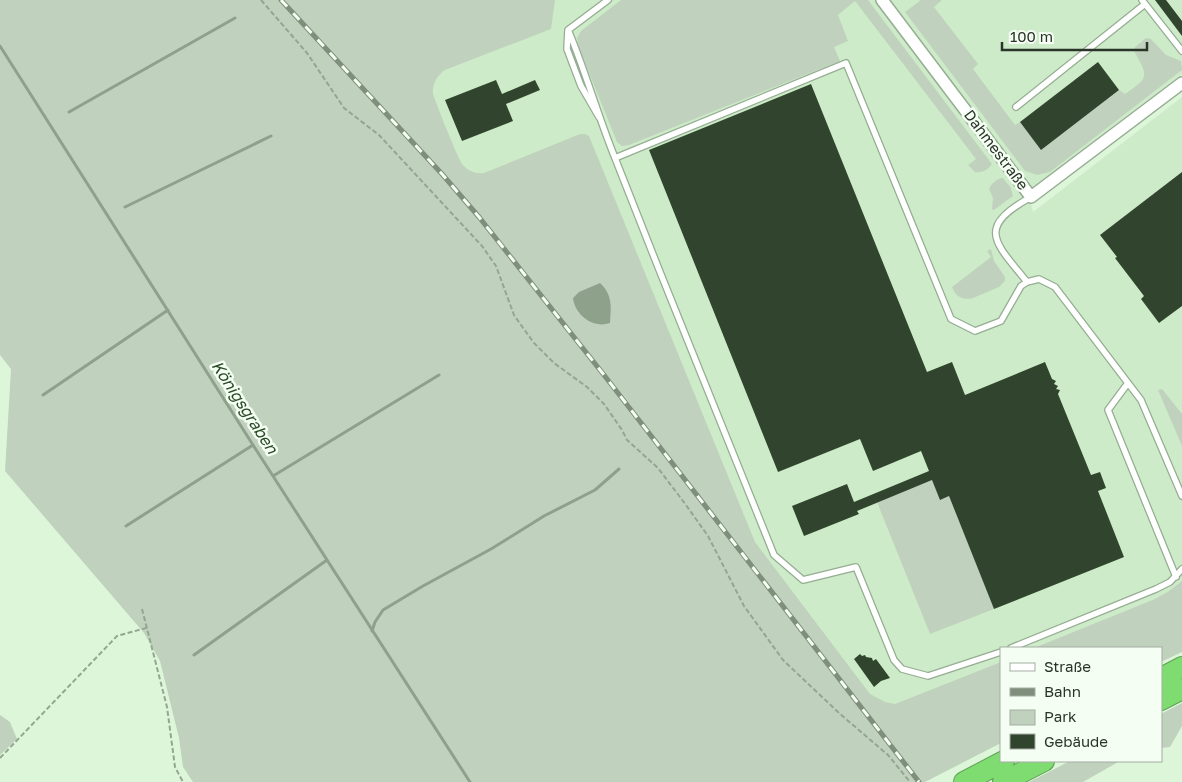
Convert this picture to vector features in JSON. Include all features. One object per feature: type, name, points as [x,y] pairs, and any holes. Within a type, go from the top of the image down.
[{"type":"highway","points":[[1162,677],[1182,667]]},
{"type":"highway","points":[[1162,699],[1182,689]]},
{"type":"highway","points":[[964,782],[1002,762]]},
{"type":"highway","points":[[1003,782],[1042,762]]},
{"type":"street","name":"Dahmestraße","points":[[882,0],[1031,197],[1182,82]]},
{"type":"lane","points":[[599,117],[581,86],[567,48],[568,30],[608,0]]},
{"type":"lane","points":[[1016,107],[1144,2],[1182,51]]},
{"type":"lane","points":[[568,30],[584,69],[599,117],[774,555],[803,580],[856,567],[894,660],[902,668],[928,676],[1000,652]]},
{"type":"lane","points":[[616,158],[846,63],[952,319],[975,331],[1002,321],[1021,286],[1027,282],[1039,279],[1055,287],[1141,400],[1182,496]]},
{"type":"lane","points":[[1027,282],[997,243],[994,235],[996,226],[1001,219],[1014,206],[1031,197]]},
{"type":"lane","points":[[1128,383],[1108,410],[1176,577]]},
{"type":"lane","points":[[1013,647],[1156,589],[1176,577],[1182,569]]},
{"type":"path","points":[[260,0],[307,53],[344,108],[379,135],[482,246],[496,266],[514,315],[534,343],[554,363],[587,387],[604,404],[627,440],[658,468],[708,536],[744,606],[783,660],[839,713],[888,755],[910,782]]},
{"type":"path","points":[[142,609],[168,707],[175,767],[183,782]]},
{"type":"path","points":[[0,758],[117,636],[146,628]]},
{"type":"shaded area","points":[[478,0],[1182,0],[1182,74],[1028,191],[1033,212],[1182,97],[1182,590],[1084,647],[1000,647],[1000,693],[900,745],[380,90]]},
{"type":"shaded area","points":[[600,283],[609,297],[611,307],[610,323],[597,324],[591,322],[581,315],[574,304],[573,298],[579,292]]},
{"type":"green space","points":[[0,0],[555,0],[551,29],[445,70],[436,80],[433,86],[434,98],[463,165],[472,172],[484,173],[580,134],[589,136],[755,542],[870,694],[885,702],[895,704],[1000,662],[1000,744],[925,782],[193,782],[183,767],[179,738],[160,661],[144,633],[5,471],[11,369],[0,355]]},
{"type":"green space","points":[[621,0],[868,0],[992,164],[985,171],[978,172],[975,172],[968,165],[976,159],[855,1],[838,15],[848,41],[834,47],[840,61],[629,145],[622,146],[617,142],[579,48],[577,38],[581,31]]},
{"type":"green space","points":[[921,0],[942,0],[934,7],[978,64],[973,69],[1015,125],[1020,122],[1041,149],[1119,90],[1125,94],[1143,80],[1144,71],[1134,51],[1135,47],[1146,38],[1151,39],[1166,55],[1181,61],[1182,70],[1050,172],[1037,175],[1025,171],[905,12]]},
{"type":"green space","points":[[1003,178],[1011,188],[1013,196],[994,210],[992,209],[993,198],[989,189],[994,182]]},
{"type":"green space","points":[[991,249],[994,261],[1005,277],[1005,281],[999,287],[973,298],[966,299],[960,297],[952,287],[991,257],[987,251]]},
{"type":"green space","points":[[1162,389],[1182,414],[1182,446],[1158,390]]},
{"type":"green space","points":[[932,480],[940,499],[949,496],[994,609],[930,634],[877,502]]},
{"type":"green space","points":[[1182,581],[1182,652],[1162,662],[1162,647],[1036,647],[1155,599]]},
{"type":"green space","points":[[1182,703],[1182,726],[1170,747],[1162,748],[1162,713]]},
{"type":"green space","points":[[0,715],[10,722],[17,739],[0,755]]},
{"type":"green space","points":[[1068,762],[1118,762],[1083,782],[1029,782]]},
{"type":"building","points":[[1155,0],[1166,0],[1182,21],[1182,36]]},
{"type":"building","points":[[1098,62],[1119,90],[1041,150],[1020,122]]},
{"type":"building","points":[[496,80],[502,94],[535,80],[540,90],[506,104],[513,121],[462,141],[445,100]]},
{"type":"building","points":[[811,84],[927,372],[952,362],[965,395],[1045,362],[1052,379],[1056,381],[1054,384],[1058,386],[1056,389],[1060,390],[1058,394],[1091,475],[1100,472],[1106,488],[1098,491],[1124,557],[994,609],[949,496],[940,500],[932,480],[857,511],[859,514],[804,536],[792,506],[847,484],[854,502],[929,471],[921,451],[873,471],[860,439],[778,472],[649,150]]},
{"type":"building","points":[[1182,172],[1182,306],[1159,323],[1141,299],[1144,296],[1100,235]]},
{"type":"building","points":[[860,654],[872,658],[873,661],[876,659],[890,678],[881,681],[874,687],[854,659]]},
{"type":"waterway","points":[[69,112],[235,18]]},
{"type":"waterway","name":"Königsgraben","points":[[0,46],[253,445],[470,782]]},
{"type":"waterway","points":[[125,207],[271,136]]},
{"type":"waterway","points":[[43,395],[168,310]]},
{"type":"waterway","points":[[273,476],[439,375]]},
{"type":"waterway","points":[[126,526],[253,445]]},
{"type":"waterway","points":[[372,631],[375,622],[383,610],[491,549],[544,516],[595,490],[619,469]]},
{"type":"waterway","points":[[194,655],[327,560]]},
{"type":"railway","points":[[281,0],[442,174],[479,217],[604,375],[919,782]]}]
